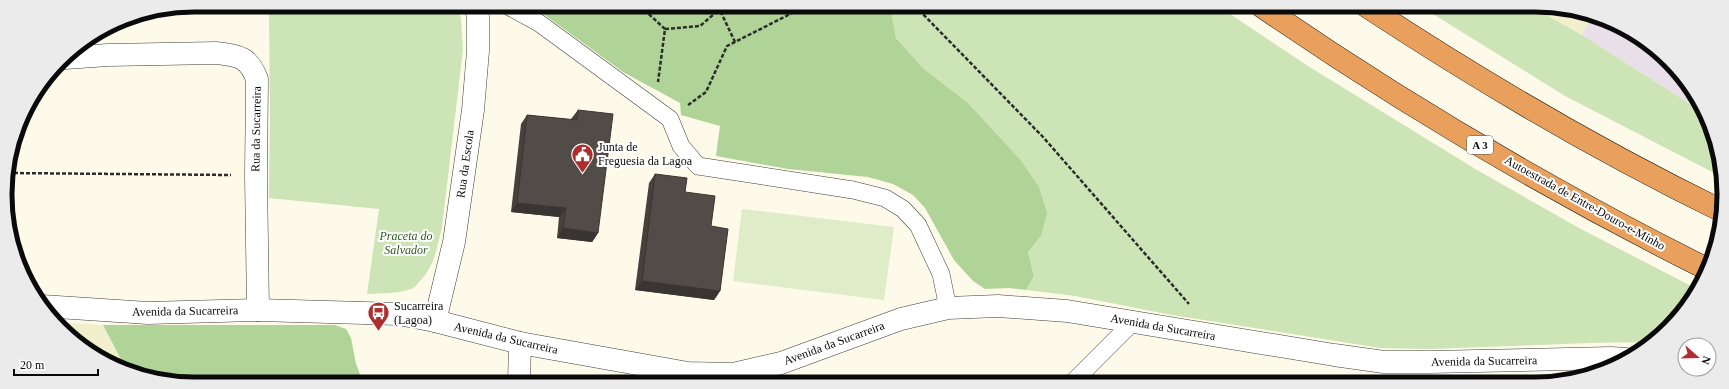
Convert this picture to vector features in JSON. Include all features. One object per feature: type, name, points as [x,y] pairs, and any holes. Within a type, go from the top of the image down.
[{"type":"highway","name":"Autoestrada de Entre-Douro-e-Minho","points":[[1270,12],[1300,33],[1452,129],[1651,241],[1702,266]]},
{"type":"highway","points":[[1376,12],[1504,92],[1608,152],[1717,208]]},
{"type":"street","name":"Rua da Escola","points":[[434,321],[454,242],[473,110],[478,51],[477,12]]},
{"type":"street","name":"Rua da Sucarreira","points":[[74,57],[108,54],[216,53],[243,59],[252,65],[257,79],[256,176],[258,310]]},
{"type":"street","name":"Avenida da Sucarreira","points":[[50,307],[148,313],[258,310],[398,314],[434,321],[520,343],[688,373],[733,374],[781,363],[901,319],[948,308],[998,306],[1067,311],[1310,352],[1384,362],[1614,358]]},
{"type":"street","points":[[518,377],[520,343]]},
{"type":"lane","points":[[519,12],[539,23],[670,119],[681,146],[698,166],[853,190],[885,198],[903,209],[918,225],[941,274],[948,308]]},
{"type":"lane","points":[[1078,377],[1133,322]]},
{"type":"path","points":[[647,12],[665,29],[700,26],[716,12]]},
{"type":"path","points":[[721,12],[735,42]]},
{"type":"path","points":[[670,119],[706,92],[727,46],[794,12]]},
{"type":"path","points":[[921,12],[1043,137],[1191,307]]},
{"type":"path","points":[[655,108],[665,29]]},
{"type":"path","points":[[14,173],[256,176]]},
{"type":"shaded area","points":[[1541,12],[1582,18],[1589,20],[1582,35]]},
{"type":"shaded area","points":[[1589,21],[1626,36],[1655,57],[1672,74],[1695,107],[1582,35]]},
{"type":"shaded area","points":[[64,322],[103,325],[122,362],[103,353],[83,339]]},
{"type":"green space","name":"Praceta do Salvador","points":[[268,12],[460,12],[463,49],[442,227],[436,250],[428,271],[412,289],[395,293],[367,294],[379,209],[269,198]]},
{"type":"green space","points":[[541,12],[894,12],[892,16],[896,38],[923,68],[968,103],[1019,158],[1039,187],[1047,213],[1041,236],[1028,252],[1034,276],[1026,290],[1009,288],[985,289],[973,281],[954,260],[925,208],[913,195],[893,184],[868,177],[788,169],[716,156],[720,126],[681,115],[680,103],[623,72]]},
{"type":"green space","points":[[894,12],[1227,12],[1308,66],[1477,170],[1579,228],[1693,287],[1664,324],[1642,342],[1430,349],[1380,348],[1172,315],[1075,296],[1026,290],[1034,276],[1028,252],[1041,236],[1019,158],[968,103],[923,68],[896,38],[892,16]]},
{"type":"green space","points":[[1430,12],[1541,12],[1582,35],[1695,107],[1711,147],[1715,174],[1565,96]]},
{"type":"green space","points":[[742,209],[894,227],[884,300],[733,281]]},
{"type":"green space","points":[[103,325],[335,325],[346,329],[351,338],[356,364],[361,377],[183,377],[147,371],[122,362]]},
{"type":"building","points":[[578,110],[613,114],[598,233],[563,228],[566,208],[517,203],[527,115],[577,120]]},
{"type":"building","points":[[655,174],[687,178],[685,192],[715,196],[711,226],[728,229],[720,291],[642,281]]},
{"type":"place","name":"Junta de Freguesia da Lagoa","points":[[583,174]]},
{"type":"place","name":"Sucarreira (Lagoa)","points":[[379,332]]}]
